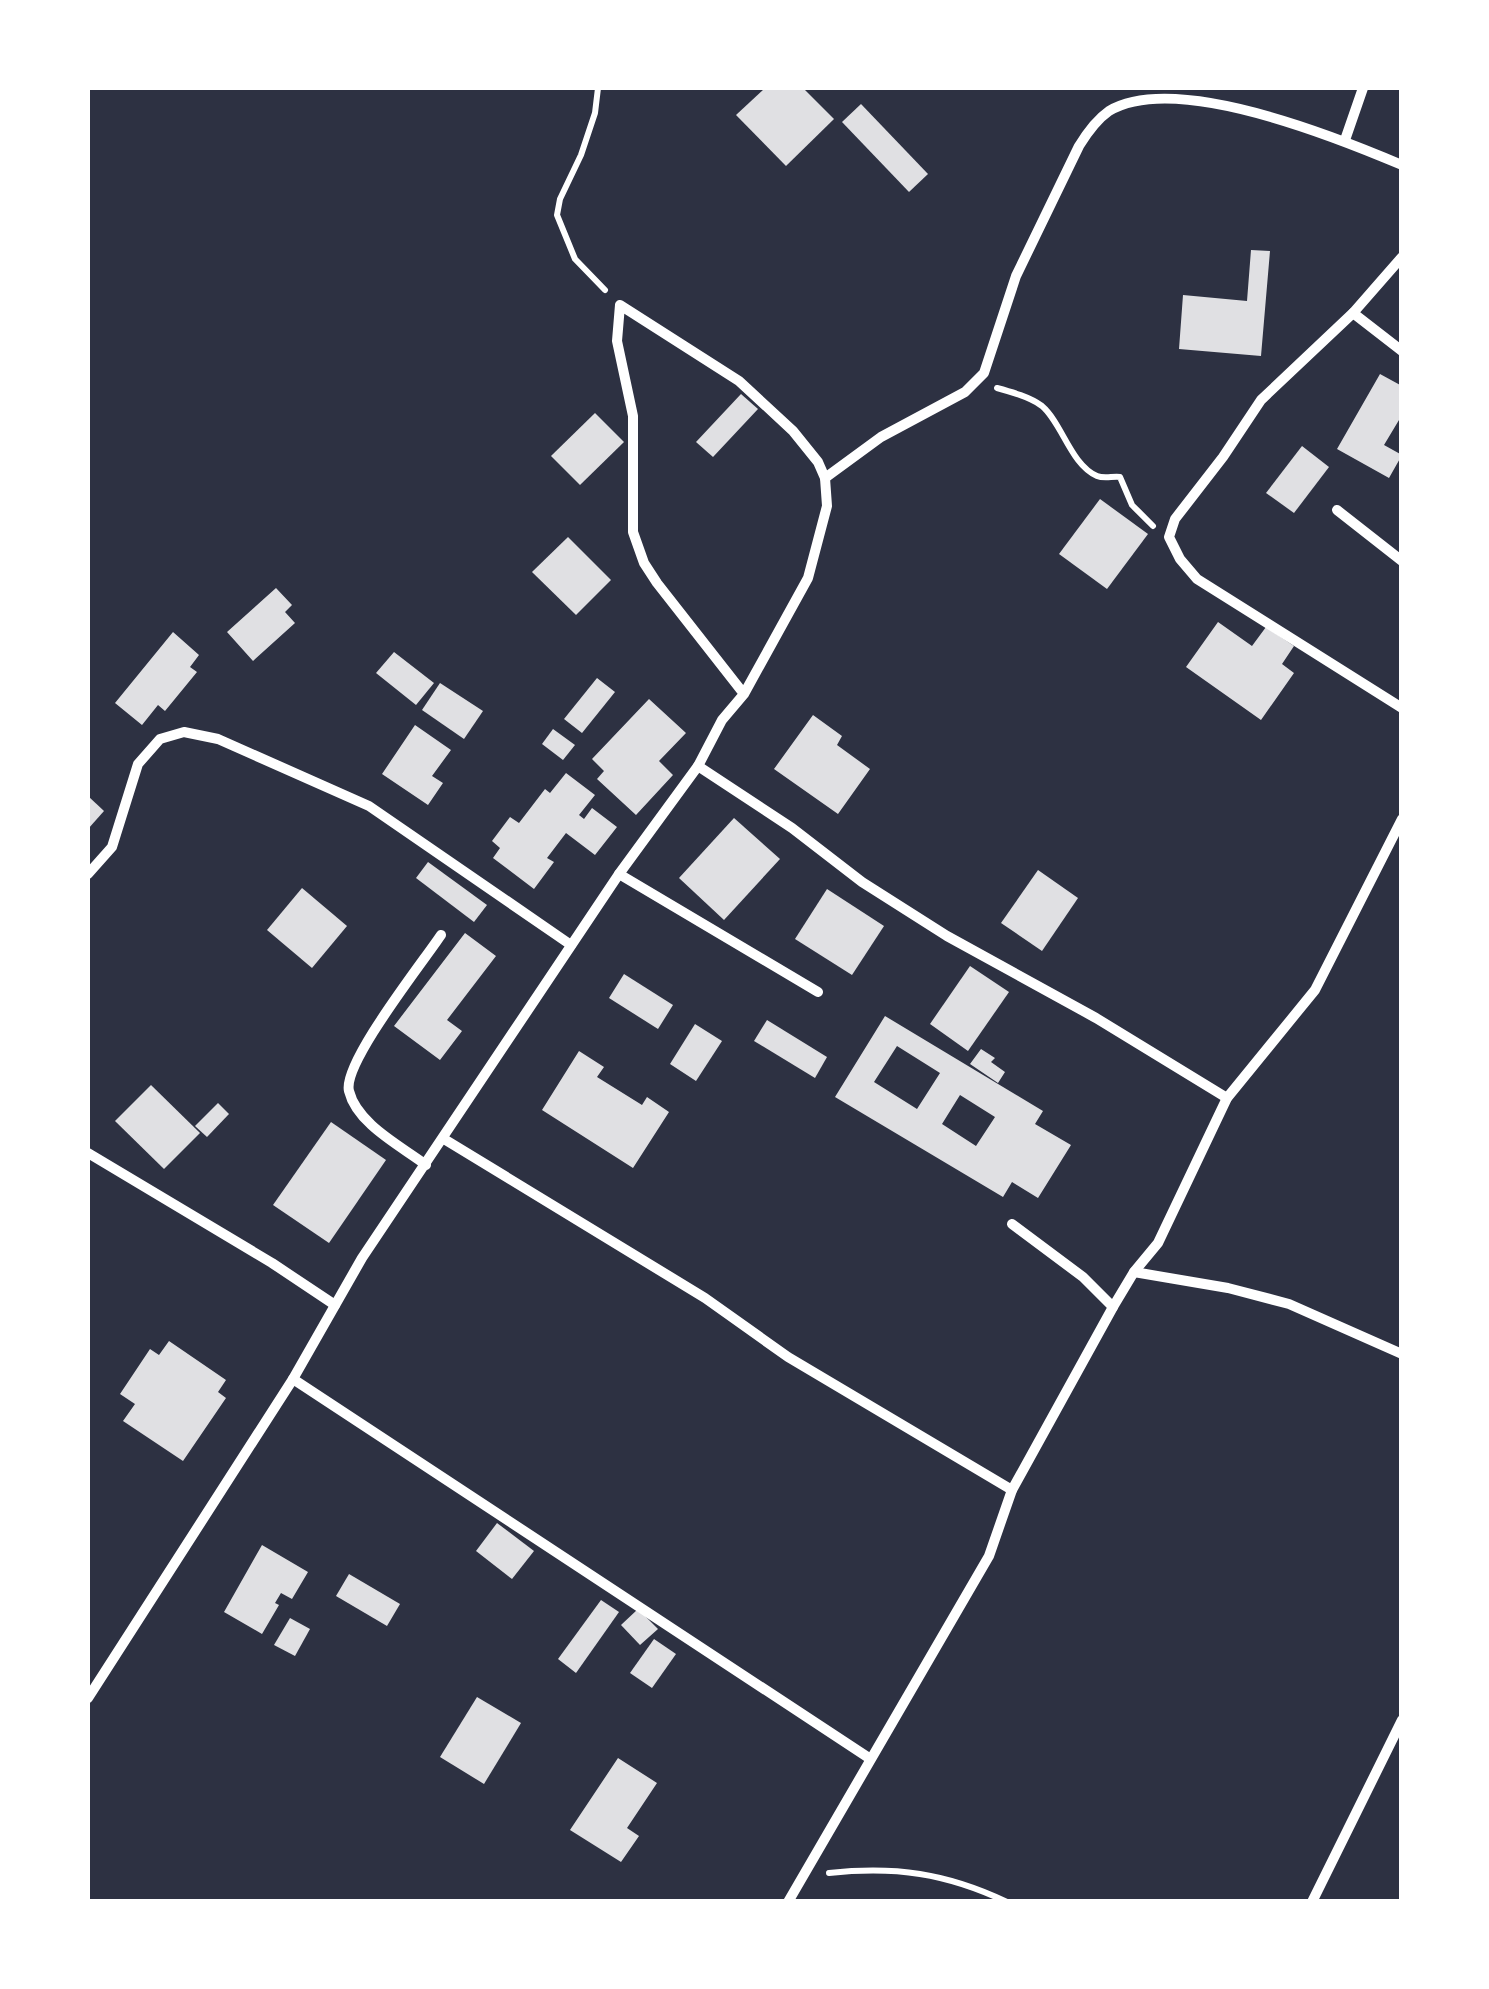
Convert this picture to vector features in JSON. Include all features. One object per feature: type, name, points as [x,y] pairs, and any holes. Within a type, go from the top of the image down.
[{"type":"street","points":[[1345,140],[1363,88]]},
{"type":"street","points":[[825,478],[853,455],[977,382],[990,360],[1009,293],[1079,146],[1088,131],[1110,111],[1147,100],[1199,100],[1345,140],[1402,165]]},
{"type":"street","points":[[1402,257],[1354,313],[1261,400],[1224,457],[1174,519],[1170,538],[1180,559],[1197,578],[1402,708]]},
{"type":"street","points":[[88,1698],[293,1379],[362,1258],[619,874],[698,766],[722,720],[744,694],[808,578],[827,506],[825,478],[818,462],[793,431],[739,381],[620,305],[617,341],[634,416],[632,532],[657,583],[744,694]]},
{"type":"street","points":[[1354,313],[1402,351]]},
{"type":"street","points":[[1337,510],[1402,562]]},
{"type":"street","points":[[88,874],[112,847],[138,764],[160,738],[184,732],[218,739],[369,806],[571,946]]},
{"type":"street","points":[[698,766],[792,828],[862,882],[947,936],[1096,1018],[1226,1098]]},
{"type":"street","points":[[788,1902],[989,1556],[1012,1490],[1112,1307],[1158,1243],[1226,1098],[1314,990],[1402,819]]},
{"type":"street","points":[[619,874],[818,992]]},
{"type":"street","points":[[426,1165],[365,1117],[353,1102],[348,1079],[359,1054],[442,935]]},
{"type":"street","points":[[444,1139],[705,1298],[788,1357],[1012,1490]]},
{"type":"street","points":[[88,1154],[336,1305]]},
{"type":"street","points":[[1012,1224],[1083,1277],[1112,1307]]},
{"type":"street","points":[[1134,1272],[1228,1288],[1289,1304],[1400,1351]]},
{"type":"street","points":[[293,1379],[870,1758]]},
{"type":"street","points":[[1312,1902],[1402,1720]]},
{"type":"path","points":[[598,88],[595,113],[557,215],[575,259],[620,305]]},
{"type":"path","points":[[977,382],[1042,406],[1090,472],[1120,478],[1138,514],[1170,538]]},
{"type":"path","points":[[803,1875],[883,1868],[910,1870],[960,1883],[1007,1902]]},
{"type":"building","points":[[765,88],[803,88],[834,119],[786,166],[736,115]]},
{"type":"building","points":[[861,104],[928,174],[909,192],[842,122]]},
{"type":"building","points":[[1251,250],[1270,251],[1261,356],[1179,349],[1183,295],[1247,301]]},
{"type":"building","points":[[1380,374],[1402,386],[1402,415],[1384,445],[1402,455],[1389,478],[1337,449]]},
{"type":"building","points":[[741,394],[758,409],[713,457],[696,442]]},
{"type":"building","points":[[595,413],[624,442],[580,485],[551,456]]},
{"type":"building","points":[[1302,446],[1329,467],[1294,513],[1266,493]]},
{"type":"building","points":[[1100,499],[1148,534],[1107,589],[1059,554]]},
{"type":"building","points":[[568,537],[611,580],[576,615],[532,572]]},
{"type":"building","points":[[276,588],[292,605],[285,612],[295,623],[253,661],[227,632]]},
{"type":"building","points":[[1218,622],[1252,646],[1266,627],[1294,646],[1282,664],[1294,673],[1261,720],[1186,667]]},
{"type":"building","points":[[173,632],[199,655],[190,667],[197,672],[165,711],[158,705],[142,725],[115,703]]},
{"type":"building","points":[[394,652],[434,683],[416,705],[376,673]]},
{"type":"building","points":[[597,678],[615,692],[582,733],[564,719]]},
{"type":"building","points":[[440,683],[483,711],[464,739],[422,710]]},
{"type":"building","points":[[649,699],[686,733],[659,761],[673,775],[636,815],[597,779],[604,771],[592,759]]},
{"type":"building","points":[[813,715],[842,736],[837,745],[870,769],[838,814],[774,769]]},
{"type":"building","points":[[415,725],[451,750],[432,776],[443,783],[428,805],[382,774]]},
{"type":"building","points":[[553,729],[575,745],[563,760],[542,744]]},
{"type":"building","points":[[566,773],[595,795],[579,815],[584,819],[592,808],[617,827],[595,855],[566,833],[547,858],[554,862],[534,889],[493,858],[500,848],[492,841],[510,817],[519,823],[545,789],[550,793]]},
{"type":"building","points":[[88,796],[104,811],[88,829]]},
{"type":"building","points":[[734,818],[780,859],[724,920],[679,878]]},
{"type":"building","points":[[428,862],[487,905],[474,922],[416,878]]},
{"type":"building","points":[[1038,870],[1078,898],[1042,951],[1001,923]]},
{"type":"building","points":[[302,888],[347,926],[312,968],[267,930]]},
{"type":"building","points":[[827,889],[884,926],[852,975],[795,939]]},
{"type":"building","points":[[465,933],[496,956],[447,1020],[462,1031],[440,1060],[394,1026]]},
{"type":"building","points":[[970,966],[1009,992],[968,1051],[930,1024]]},
{"type":"building","points":[[624,974],[673,1005],[658,1029],[609,998]]},
{"type":"building","points":[[885,1016],[1043,1111],[1035,1124],[1071,1145],[1038,1198],[1012,1182],[1003,1197],[835,1097]],"holes":[[[897,1046],[940,1073],[917,1109],[874,1082]],[[960,1095],[995,1117],[976,1146],[942,1124]]]},
{"type":"building","points":[[767,1020],[827,1057],[815,1078],[754,1041]]},
{"type":"building","points":[[695,1024],[722,1041],[696,1081],[670,1064]]},
{"type":"building","points":[[981,1049],[995,1058],[991,1062],[1005,1072],[998,1083],[970,1064]]},
{"type":"building","points":[[579,1051],[604,1067],[597,1077],[642,1105],[647,1097],[669,1112],[633,1168],[542,1110]]},
{"type":"building","points":[[151,1085],[200,1133],[164,1169],[115,1121]]},
{"type":"building","points":[[218,1103],[229,1114],[207,1137],[195,1126]]},
{"type":"building","points":[[331,1122],[386,1160],[329,1243],[273,1205]]},
{"type":"building","points":[[169,1341],[226,1380],[218,1392],[226,1398],[183,1461],[123,1421],[135,1404],[120,1394],[150,1349],[159,1355]]},
{"type":"building","points":[[497,1523],[534,1551],[512,1579],[476,1551]]},
{"type":"building","points":[[262,1545],[308,1572],[292,1599],[281,1593],[275,1603],[279,1605],[262,1634],[224,1612]]},
{"type":"building","points":[[349,1574],[400,1604],[387,1626],[336,1596]]},
{"type":"building","points":[[601,1600],[619,1612],[576,1673],[558,1659]]},
{"type":"building","points":[[638,1609],[658,1629],[640,1645],[621,1625]]},
{"type":"building","points":[[290,1618],[310,1629],[295,1656],[274,1645]]},
{"type":"building","points":[[654,1639],[676,1654],[652,1688],[630,1673]]},
{"type":"building","points":[[477,1697],[521,1723],[484,1784],[440,1757]]},
{"type":"building","points":[[618,1758],[657,1783],[627,1828],[639,1836],[621,1862],[570,1830]]}]
